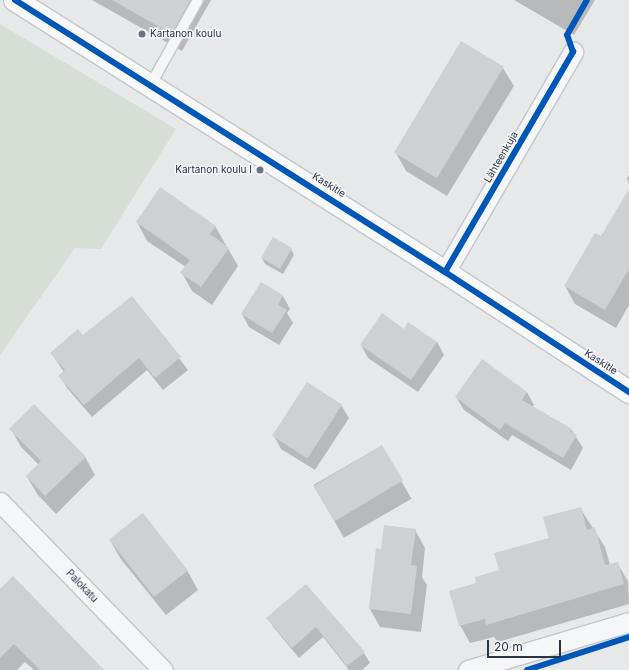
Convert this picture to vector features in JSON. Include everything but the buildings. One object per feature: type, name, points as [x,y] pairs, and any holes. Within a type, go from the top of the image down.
[{"type":"street","name":"Kaskitie","points":[[15,0],[151,84],[445,272],[629,392]]},
{"type":"street","name":"Lähteenkuja","points":[[445,272],[573,52]]},
{"type":"street","name":"Palokatu","points":[[0,502],[163,670]]},
{"type":"street","points":[[468,670],[629,622]]},
{"type":"lane","points":[[151,84],[198,0]]},
{"type":"shaded area","points":[[0,24],[176,129],[101,249],[75,248],[0,355]]},
{"type":"cycle path","points":[[15,0],[445,272],[629,392]]},
{"type":"cycle path","points":[[445,272],[573,52],[567,35],[587,0]]},
{"type":"cycle path","points":[[527,670],[629,637]]},
{"type":"place","name":"Kartanon koulu","points":[[142,34]]},
{"type":"place","name":"Kartanon koulu I","points":[[260,170]]}]
